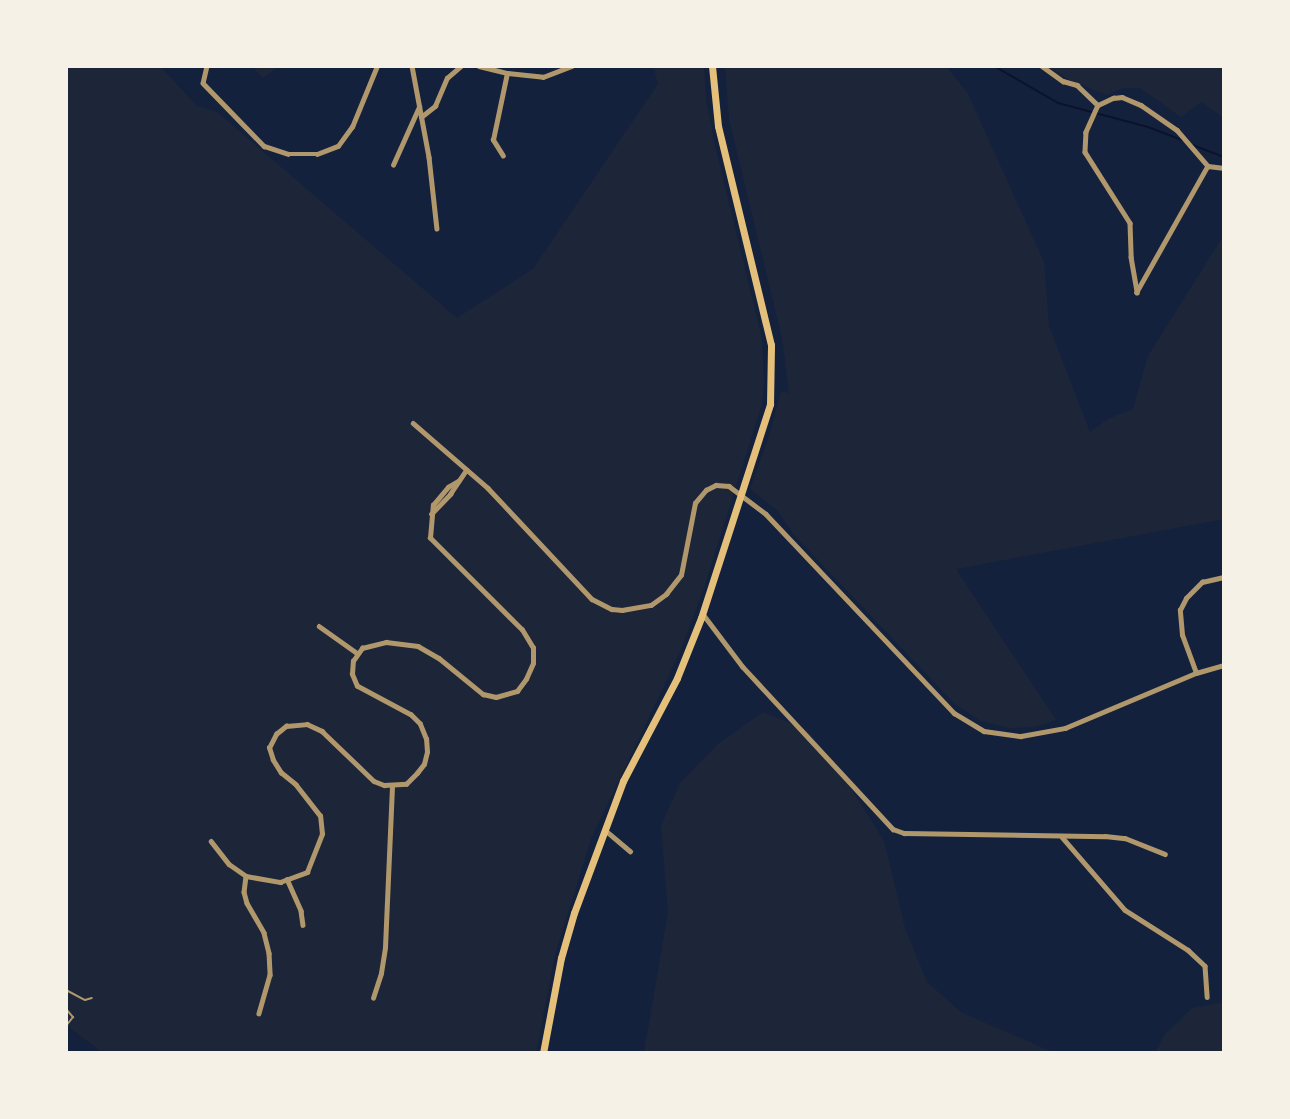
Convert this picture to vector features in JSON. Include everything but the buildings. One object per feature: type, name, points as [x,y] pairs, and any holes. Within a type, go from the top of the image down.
[{"type":"main road","points":[[543,1053],[561,958],[605,830],[623,781],[677,678],[703,614],[770,404],[771,345],[718,126],[712,66]]},
{"type":"street","points":[[207,66],[203,83],[264,146],[288,154],[317,154],[339,146],[352,127],[377,66]]},
{"type":"street","points":[[412,66],[429,157],[437,229]]},
{"type":"street","points":[[421,117],[435,106],[447,78],[461,66]]},
{"type":"street","points":[[479,66],[507,73],[543,77],[572,66]]},
{"type":"street","points":[[1042,66],[1063,81],[1077,85],[1098,105]]},
{"type":"street","points":[[503,156],[493,140],[507,73]]},
{"type":"street","points":[[1208,166],[1137,292],[1131,257],[1130,224],[1085,152],[1086,132],[1098,105],[1122,97],[1141,105],[1177,130],[1208,166],[1224,168]]},
{"type":"street","points":[[393,165],[419,107]]},
{"type":"street","points":[[413,423],[488,488],[592,599],[612,609],[622,610],[651,604],[666,594],[681,575],[695,503],[706,490],[716,485],[729,486],[766,514],[954,713],[984,731],[1021,736],[1065,728],[1196,674],[1224,665]]},
{"type":"street","points":[[211,841],[229,864],[246,876],[280,882],[307,872],[322,834],[320,816],[296,785],[281,773],[268,748],[276,734],[286,726],[308,724],[322,731],[374,781],[392,787],[406,784],[424,764],[426,739],[420,724],[411,715],[357,686],[352,674],[357,653],[374,643],[418,646],[439,658],[483,694],[496,697],[517,691],[526,679],[533,663],[533,648],[527,639],[505,611],[430,538],[433,505],[448,487],[458,481],[465,470]]},
{"type":"street","points":[[1196,674],[1182,635],[1180,610],[1186,598],[1202,582],[1224,577]]},
{"type":"street","points":[[703,614],[743,667],[893,829],[904,833],[1125,838],[1165,855]]},
{"type":"street","points":[[319,626],[357,653]]},
{"type":"street","points":[[373,998],[381,973],[385,947],[392,787]]},
{"type":"street","points":[[605,830],[630,851]]},
{"type":"street","points":[[1062,837],[1125,910],[1188,950],[1205,966],[1206,998]]},
{"type":"street","points":[[246,876],[244,892],[247,903],[264,933],[269,953],[270,975],[259,1013]]},
{"type":"street","points":[[287,879],[301,911],[303,925]]},
{"type":"lane","points":[[66,990],[85,999],[92,998]]},
{"type":"lane","points":[[66,1009],[73,1017],[66,1026]]},
{"type":"shaded area","points":[[66,66],[160,66],[197,106],[217,112],[457,318],[533,269],[658,84],[653,66],[704,66],[706,99],[714,141],[762,339],[764,384],[762,404],[704,588],[680,652],[591,839],[555,955],[536,1053],[103,1053],[66,1025]]},
{"type":"shaded area","points":[[252,66],[279,66],[263,78]]},
{"type":"shaded area","points":[[725,66],[946,66],[967,92],[1044,262],[1049,326],[1090,432],[1108,419],[1133,409],[1148,356],[1224,235],[1224,519],[956,569],[1056,720],[1034,727],[1009,728],[981,721],[955,704],[794,535],[778,511],[750,489],[769,436],[781,391],[789,393],[782,338],[729,119]]},
{"type":"shaded area","points":[[1048,66],[1224,66],[1224,118],[1201,102],[1181,117],[1140,88],[1123,88],[1107,95],[1069,80]]},
{"type":"shaded area","points":[[763,712],[807,730],[840,771],[884,841],[905,928],[927,982],[962,1013],[1055,1053],[644,1053],[668,912],[661,825],[681,782],[718,744]]},
{"type":"shaded area","points":[[1224,1002],[1224,1053],[1155,1053],[1165,1034],[1192,1008]]},
{"type":"waterway","points":[[994,66],[1058,103],[1148,127],[1185,141]]},
{"type":"waterway","points":[[1190,144],[1224,157]]}]
